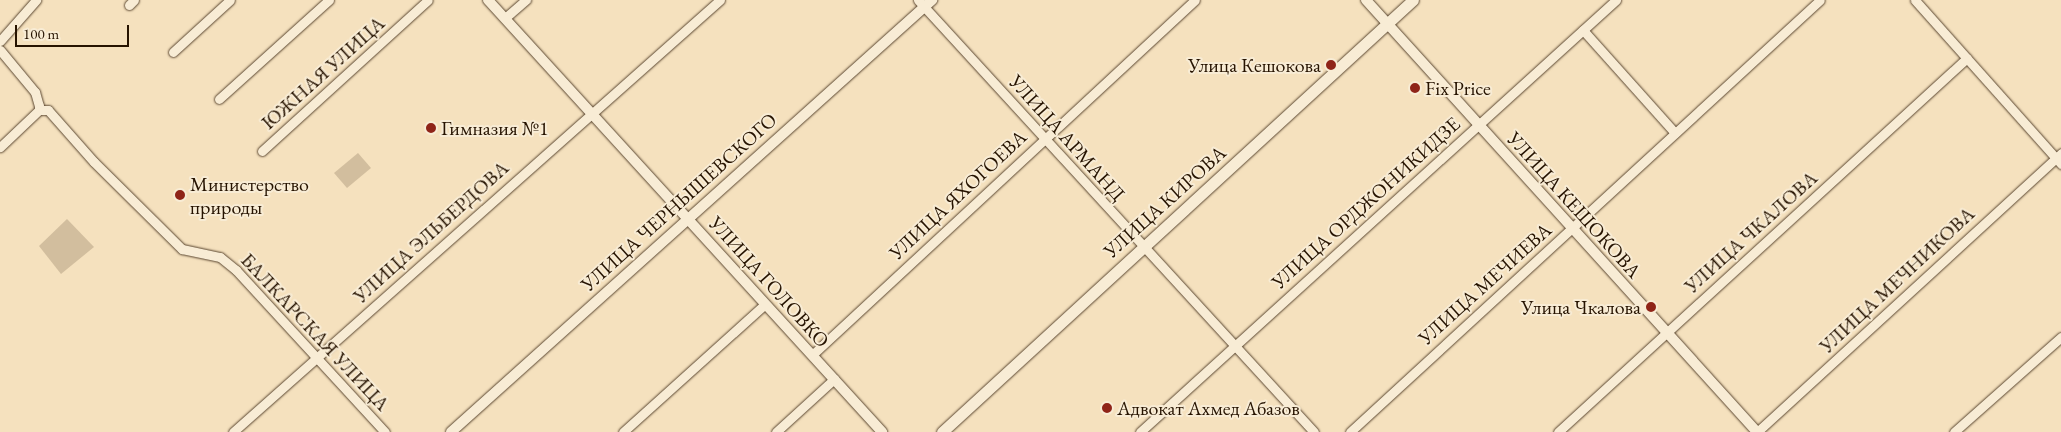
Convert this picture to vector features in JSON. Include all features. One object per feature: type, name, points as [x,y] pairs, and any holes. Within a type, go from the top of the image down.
[{"type":"main road","name":"УЛИЦА КИРОВА","points":[[942,432],[1413,0]]},
{"type":"street","points":[[0,41],[36,0]]},
{"type":"street","points":[[173,52],[230,0]]},
{"type":"street","points":[[219,100],[329,0]]},
{"type":"street","name":"ЮЖНАЯ УЛИЦА","points":[[262,151],[428,0]]},
{"type":"street","name":"УЛИЦА ГОЛОВКО","points":[[488,0],[882,432]]},
{"type":"street","points":[[505,18],[526,0]]},
{"type":"street","name":"УЛИЦА ЭЛЬБЕРДОВА","points":[[233,432],[720,0]]},
{"type":"street","name":"УЛИЦА ЯХОГОЕВА","points":[[812,355],[1195,0]]},
{"type":"street","name":"УЛИЦА КЕШОКОВА","points":[[1366,0],[1571,229],[1668,332],[1757,432]]},
{"type":"street","name":"УЛИЦА ОРДЖОНИКИДЗЕ","points":[[1140,432],[1616,0]]},
{"type":"street","name":"УЛИЦА МЕЧИЕВА","points":[[1350,432],[1820,0]]},
{"type":"street","points":[[1915,0],[2059,158]]},
{"type":"street","name":"УЛИЦА АРМАНД","points":[[925,2],[1044,139],[1314,432]]},
{"type":"street","name":"УЛИЦА ЧЕРНЫШЕВСКОГО","points":[[452,432],[925,2]]},
{"type":"street","points":[[1583,30],[1675,133]]},
{"type":"street","points":[[0,50],[35,92],[39,110],[0,147]]},
{"type":"street","name":"УЛИЦА ЧКАЛОВА","points":[[1558,432],[1967,58]]},
{"type":"street","name":"БАЛКАРСКАЯ УЛИЦА","points":[[39,110],[48,110],[94,162],[182,249],[220,257],[236,270],[385,432]]},
{"type":"street","name":"УЛИЦА МЕЧНИКОВА","points":[[1757,432],[2059,158]]},
{"type":"street","points":[[623,432],[765,304]]},
{"type":"street","points":[[1954,432],[2061,337]]},
{"type":"street","points":[[776,432],[834,380]]},
{"type":"shaded area","points":[[358,153],[371,168],[347,188],[334,173]]},
{"type":"shaded area","points":[[67,219],[94,247],[61,274],[39,246]]},
{"type":"place","name":"Улица Кешокова","points":[[1331,65]]},
{"type":"place","name":"Fix Price","points":[[1415,88]]},
{"type":"place","name":"Гимназия №1","points":[[431,128]]},
{"type":"place","name":"Министерство природы","points":[[180,195]]},
{"type":"place","name":"Улица Чкалова","points":[[1651,307]]},
{"type":"place","name":"Адвокат Ахмед Абазов","points":[[1107,408]]}]
